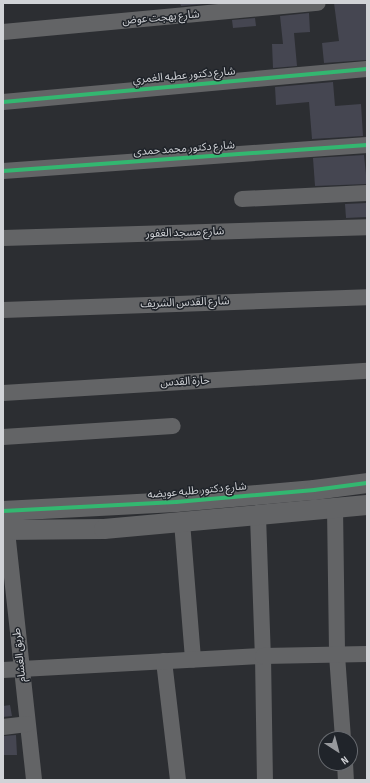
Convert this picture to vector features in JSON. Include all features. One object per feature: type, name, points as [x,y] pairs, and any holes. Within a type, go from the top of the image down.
[{"type":"street","name":"شارع بهجت عوض","points":[[3,32],[318,3]]},
{"type":"street","name":"شارع دكتور عطيه الغمري","points":[[3,102],[367,68]]},
{"type":"street","name":"شارع دكتور محمد حمدى","points":[[3,171],[367,145]]},
{"type":"street","points":[[242,199],[367,193]]},
{"type":"street","name":"شارع مسجد الغفور","points":[[3,238],[367,227]]},
{"type":"street","name":"شارع القدس الشريف","points":[[3,310],[367,297]]},
{"type":"street","name":"حارة القدس","points":[[3,393],[367,371]]},
{"type":"street","points":[[3,437],[173,426]]},
{"type":"street","name":"شارع دكتور طلبه عويضه","points":[[4,524],[176,502],[314,490],[367,483]]},
{"type":"street","points":[[4,524],[104,528],[258,516],[367,505]]},
{"type":"street","points":[[335,508],[337,655],[342,731]]},
{"type":"street","points":[[258,516],[263,656],[264,780]]},
{"type":"street","points":[[182,522],[193,660]]},
{"type":"street","name":"طريق الغشام","points":[[4,524],[34,780]]},
{"type":"street","points":[[3,670],[263,656],[367,654]]},
{"type":"street","points":[[164,661],[178,780]]},
{"type":"street","points":[[3,727],[27,724]]},
{"type":"building","points":[[180,3],[214,3],[181,6]]},
{"type":"building","points":[[334,3],[367,3],[367,60],[324,63],[322,43],[339,41]]},
{"type":"building","points":[[309,13],[310,32],[294,33],[297,66],[273,68],[272,44],[283,44],[280,16]]},
{"type":"building","points":[[255,18],[256,26],[233,28],[232,20]]},
{"type":"building","points":[[333,82],[335,106],[361,104],[363,136],[312,139],[309,102],[276,105],[275,87]]},
{"type":"building","points":[[364,155],[367,184],[315,186],[313,158]]},
{"type":"building","points":[[367,203],[367,217],[346,218],[345,204]]},
{"type":"building","points":[[10,705],[12,716],[3,717],[3,706]]},
{"type":"building","points":[[16,735],[17,755],[3,755],[3,736]]},
{"type":"cycle path","points":[[3,102],[367,69]]},
{"type":"cycle path","points":[[3,171],[367,145]]},
{"type":"cycle path","points":[[3,511],[176,502],[314,490],[367,483]]}]
